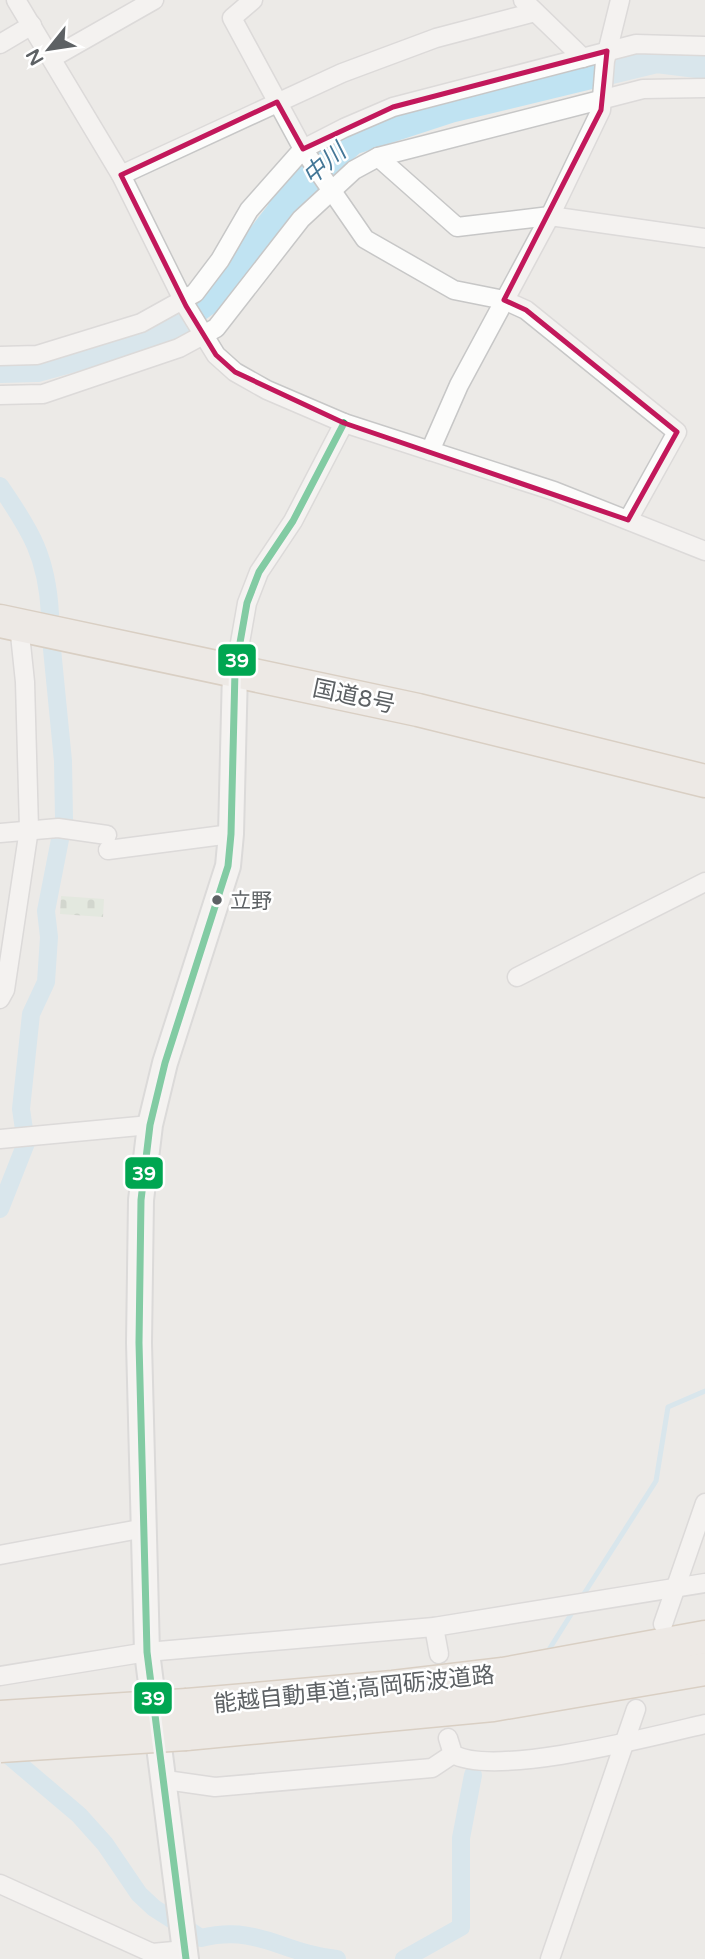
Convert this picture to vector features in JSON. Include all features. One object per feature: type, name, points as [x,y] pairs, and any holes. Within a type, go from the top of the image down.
[{"type":"highway","name":"国道8号","points":[[10,623],[418,710],[705,781]]},
{"type":"highway","name":"能越自動車道;高岡砺波道路","points":[[0,1746],[393,1687],[503,1674],[705,1637]]},
{"type":"highway","name":"能越自動車道;高岡砺波道路","points":[[0,1717],[187,1720],[493,1706],[705,1669]]},
{"type":"main road","points":[[186,1955],[166,1780],[147,1652],[139,1343],[141,1200],[149,1125],[165,1063],[228,866],[235,671]]},
{"type":"street","points":[[16,0],[121,175],[202,332],[216,355],[235,372],[267,390],[344,423],[554,491],[705,551]]},
{"type":"street","points":[[52,58],[154,0]]},
{"type":"street","points":[[253,0],[232,18],[305,153],[365,239],[454,290],[504,300],[526,310],[677,432],[628,520]]},
{"type":"street","points":[[430,451],[459,385],[550,216],[601,110],[606,56],[620,0]]},
{"type":"street","points":[[121,175],[277,102],[436,38],[529,6],[583,58]]},
{"type":"street","points":[[0,44],[32,25]]},
{"type":"street","points":[[0,356],[37,355],[141,323],[185,303],[220,260],[249,210],[305,153],[393,107],[583,58],[606,56],[636,44],[705,46]]},
{"type":"street","points":[[0,395],[43,394],[179,348],[202,332],[216,328],[327,188],[378,157],[602,94],[643,89],[705,88]]},
{"type":"street","points":[[378,157],[457,227],[550,216],[705,239]]},
{"type":"street","points":[[235,671],[247,603],[259,572],[293,520],[344,423]]},
{"type":"street","points":[[0,999],[5,990],[29,829],[25,682],[10,623]]},
{"type":"street","points":[[0,833],[62,828],[108,842],[231,834]]},
{"type":"street","points":[[517,977],[705,881]]},
{"type":"street","points":[[0,1139],[149,1125]]},
{"type":"street","points":[[663,1624],[705,1503]]},
{"type":"street","points":[[0,1555],[145,1528]]},
{"type":"street","points":[[0,1676],[147,1652],[435,1627],[705,1583]]},
{"type":"street","points":[[435,1627],[439,1654]]},
{"type":"street","points":[[550,1959],[636,1709]]},
{"type":"street","points":[[166,1780],[215,1787],[432,1768],[451,1746],[465,1761],[495,1763],[626,1742],[705,1724]]},
{"type":"street","points":[[0,1884],[152,1953],[186,1955]]},
{"type":"highlighted area","points":[[607,51],[601,110],[504,300],[526,310],[677,432],[628,520],[344,423],[235,372],[216,355],[186,306],[121,175],[277,102],[303,149],[393,107]]},
{"type":"green space","points":[[61,896],[104,899],[103,917],[60,914]]},
{"type":"waterway","name":"中川","points":[[0,368],[37,367],[117,345],[173,324],[220,291],[280,214],[293,192],[352,140],[450,108],[657,58],[705,64]]},
{"type":"waterway","points":[[0,486],[36,546],[45,576],[50,614]]},
{"type":"waterway","points":[[0,1209],[26,1143],[21,1109],[31,1014],[46,982],[49,937],[46,911],[64,819],[63,761],[52,649]]},
{"type":"waterway","points":[[580,1600],[656,1481],[668,1407],[705,1391]]},
{"type":"waterway","points":[[545,1656],[575,1608]]},
{"type":"waterway","points":[[0,1748],[79,1815],[105,1844],[139,1894],[154,1908],[201,1938],[221,1935],[255,1937],[301,1952],[337,1959]]},
{"type":"waterway","points":[[404,1959],[461,1927],[461,1838],[473,1775]]},
{"type":"transit line","name":"39","points":[[186,1959],[147,1652],[139,1343],[141,1200],[150,1125],[165,1063],[228,866],[235,671],[247,603],[259,572],[293,521],[344,423]]},
{"type":"place","name":"立野","points":[[217,900]]}]
